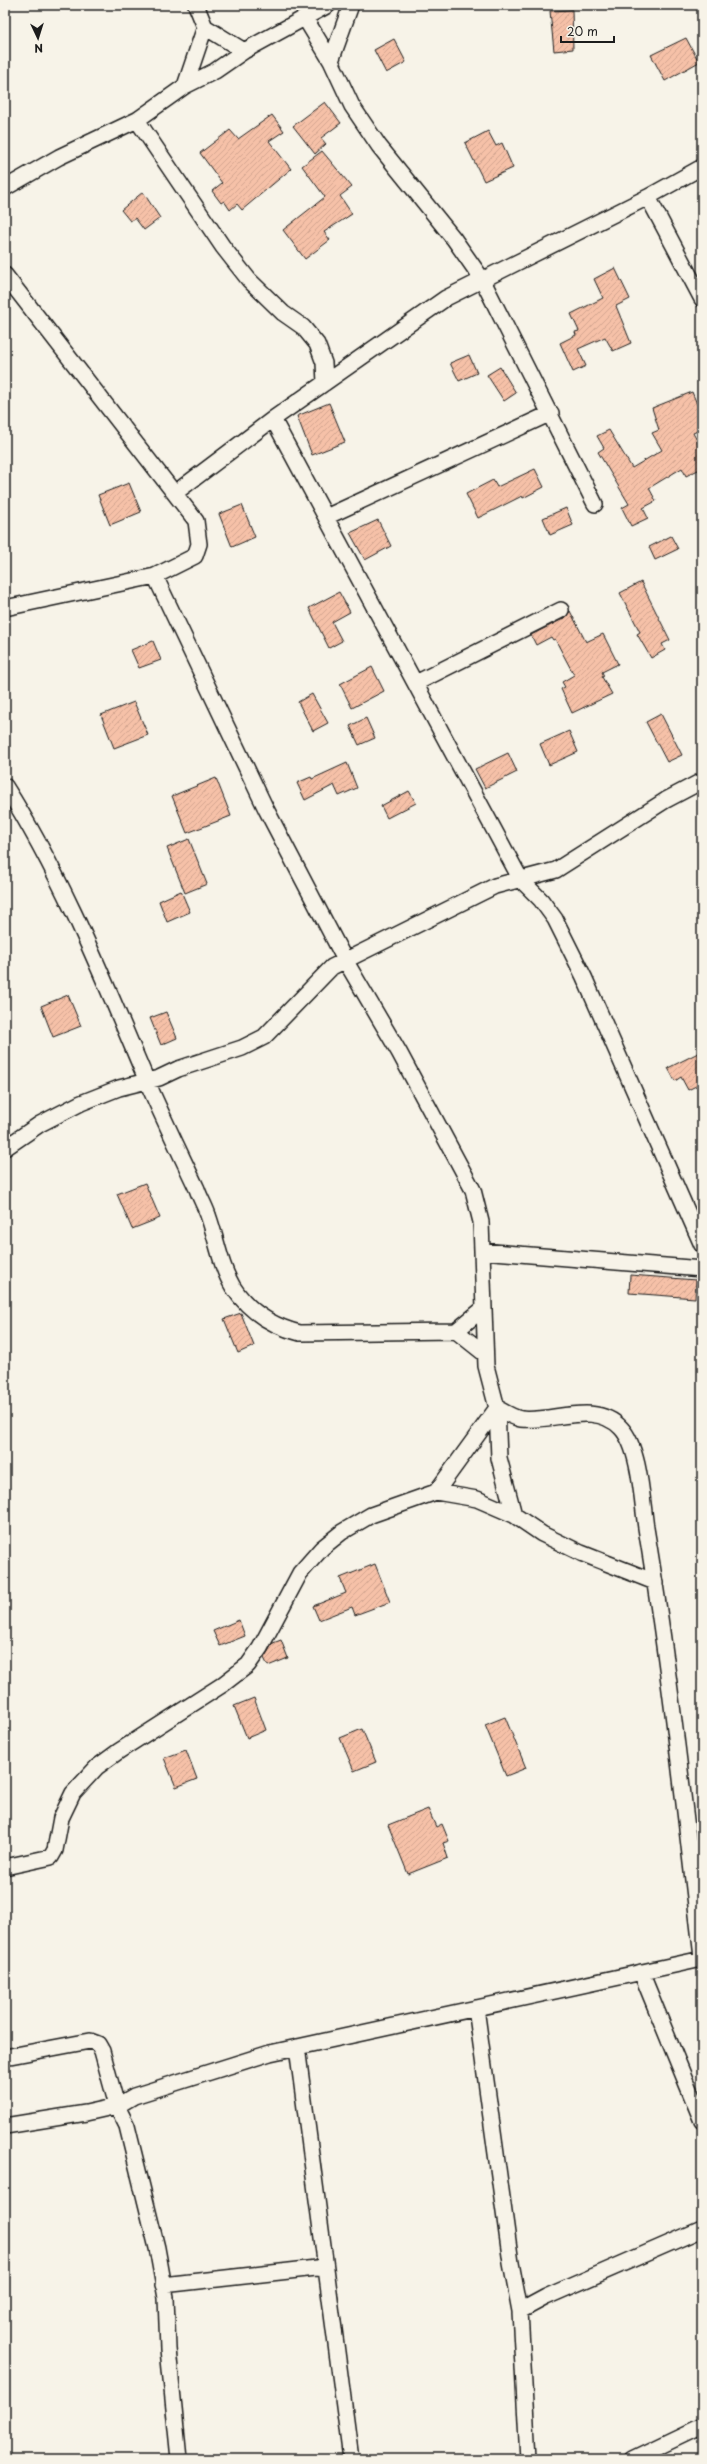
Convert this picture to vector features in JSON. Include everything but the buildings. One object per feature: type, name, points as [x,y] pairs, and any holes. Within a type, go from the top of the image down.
[{"type":"street","points":[[196,5],[205,27],[244,51]]},
{"type":"street","points":[[5,188],[59,157],[137,120],[185,86],[215,71],[244,51],[328,5]]},
{"type":"street","points":[[331,61],[351,5]]},
{"type":"street","points":[[305,18],[331,61],[352,106],[379,146],[440,220],[482,278],[551,413],[595,504]]},
{"type":"street","points":[[185,86],[205,27]]},
{"type":"street","points":[[137,120],[223,247],[248,280],[283,312],[303,327],[317,344],[324,363],[325,383]]},
{"type":"street","points":[[175,493],[273,419],[446,298],[482,278],[648,197],[702,167]]},
{"type":"street","points":[[648,197],[702,299]]},
{"type":"street","points":[[5,275],[131,440],[196,521],[199,544],[195,556],[155,576],[5,608]]},
{"type":"street","points":[[326,517],[551,413]]},
{"type":"street","points":[[273,419],[521,880],[541,900],[555,919],[574,958],[702,1245]]},
{"type":"street","points":[[155,576],[266,809],[345,960],[399,1052],[465,1174],[472,1190],[481,1222],[486,1366],[497,1408],[499,1458],[514,1514]]},
{"type":"street","points":[[416,683],[560,610]]},
{"type":"street","points":[[5,1148],[40,1124],[81,1103],[146,1080],[158,1078],[242,1048],[264,1037],[332,967],[495,886],[556,870],[660,804],[702,781]]},
{"type":"street","points":[[5,786],[21,811],[63,892],[146,1080],[208,1214],[222,1265],[233,1287],[247,1306],[265,1319],[282,1328],[300,1333],[456,1331],[484,1308]]},
{"type":"street","points":[[482,1251],[702,1269]]},
{"type":"street","points":[[456,1331],[485,1354]]},
{"type":"street","points":[[436,1492],[497,1408]]},
{"type":"street","points":[[5,2126],[117,2106],[134,2096],[270,2053],[702,1958],[655,1582],[634,1454],[621,1428],[611,1420],[600,1415],[588,1414],[520,1419],[497,1408]]},
{"type":"street","points":[[5,1867],[51,1857],[55,1850],[61,1818],[73,1793],[97,1767],[118,1751],[222,1685],[248,1665],[260,1648],[282,1602],[300,1573],[322,1548],[342,1532],[371,1515],[436,1492],[477,1499],[514,1514],[542,1534],[581,1553],[655,1582]]},
{"type":"street","points":[[641,1972],[702,2121]]},
{"type":"street","points":[[476,2008],[511,2263],[520,2311],[528,2459]]},
{"type":"street","points":[[5,2057],[90,2041],[98,2044],[117,2106],[127,2126],[157,2248],[163,2285],[179,2459]]},
{"type":"street","points":[[297,2047],[351,2459]]},
{"type":"street","points":[[520,2311],[546,2297],[702,2229]]},
{"type":"street","points":[[163,2285],[316,2268],[326,2269]]},
{"type":"street","points":[[634,2459],[702,2426]]}]
